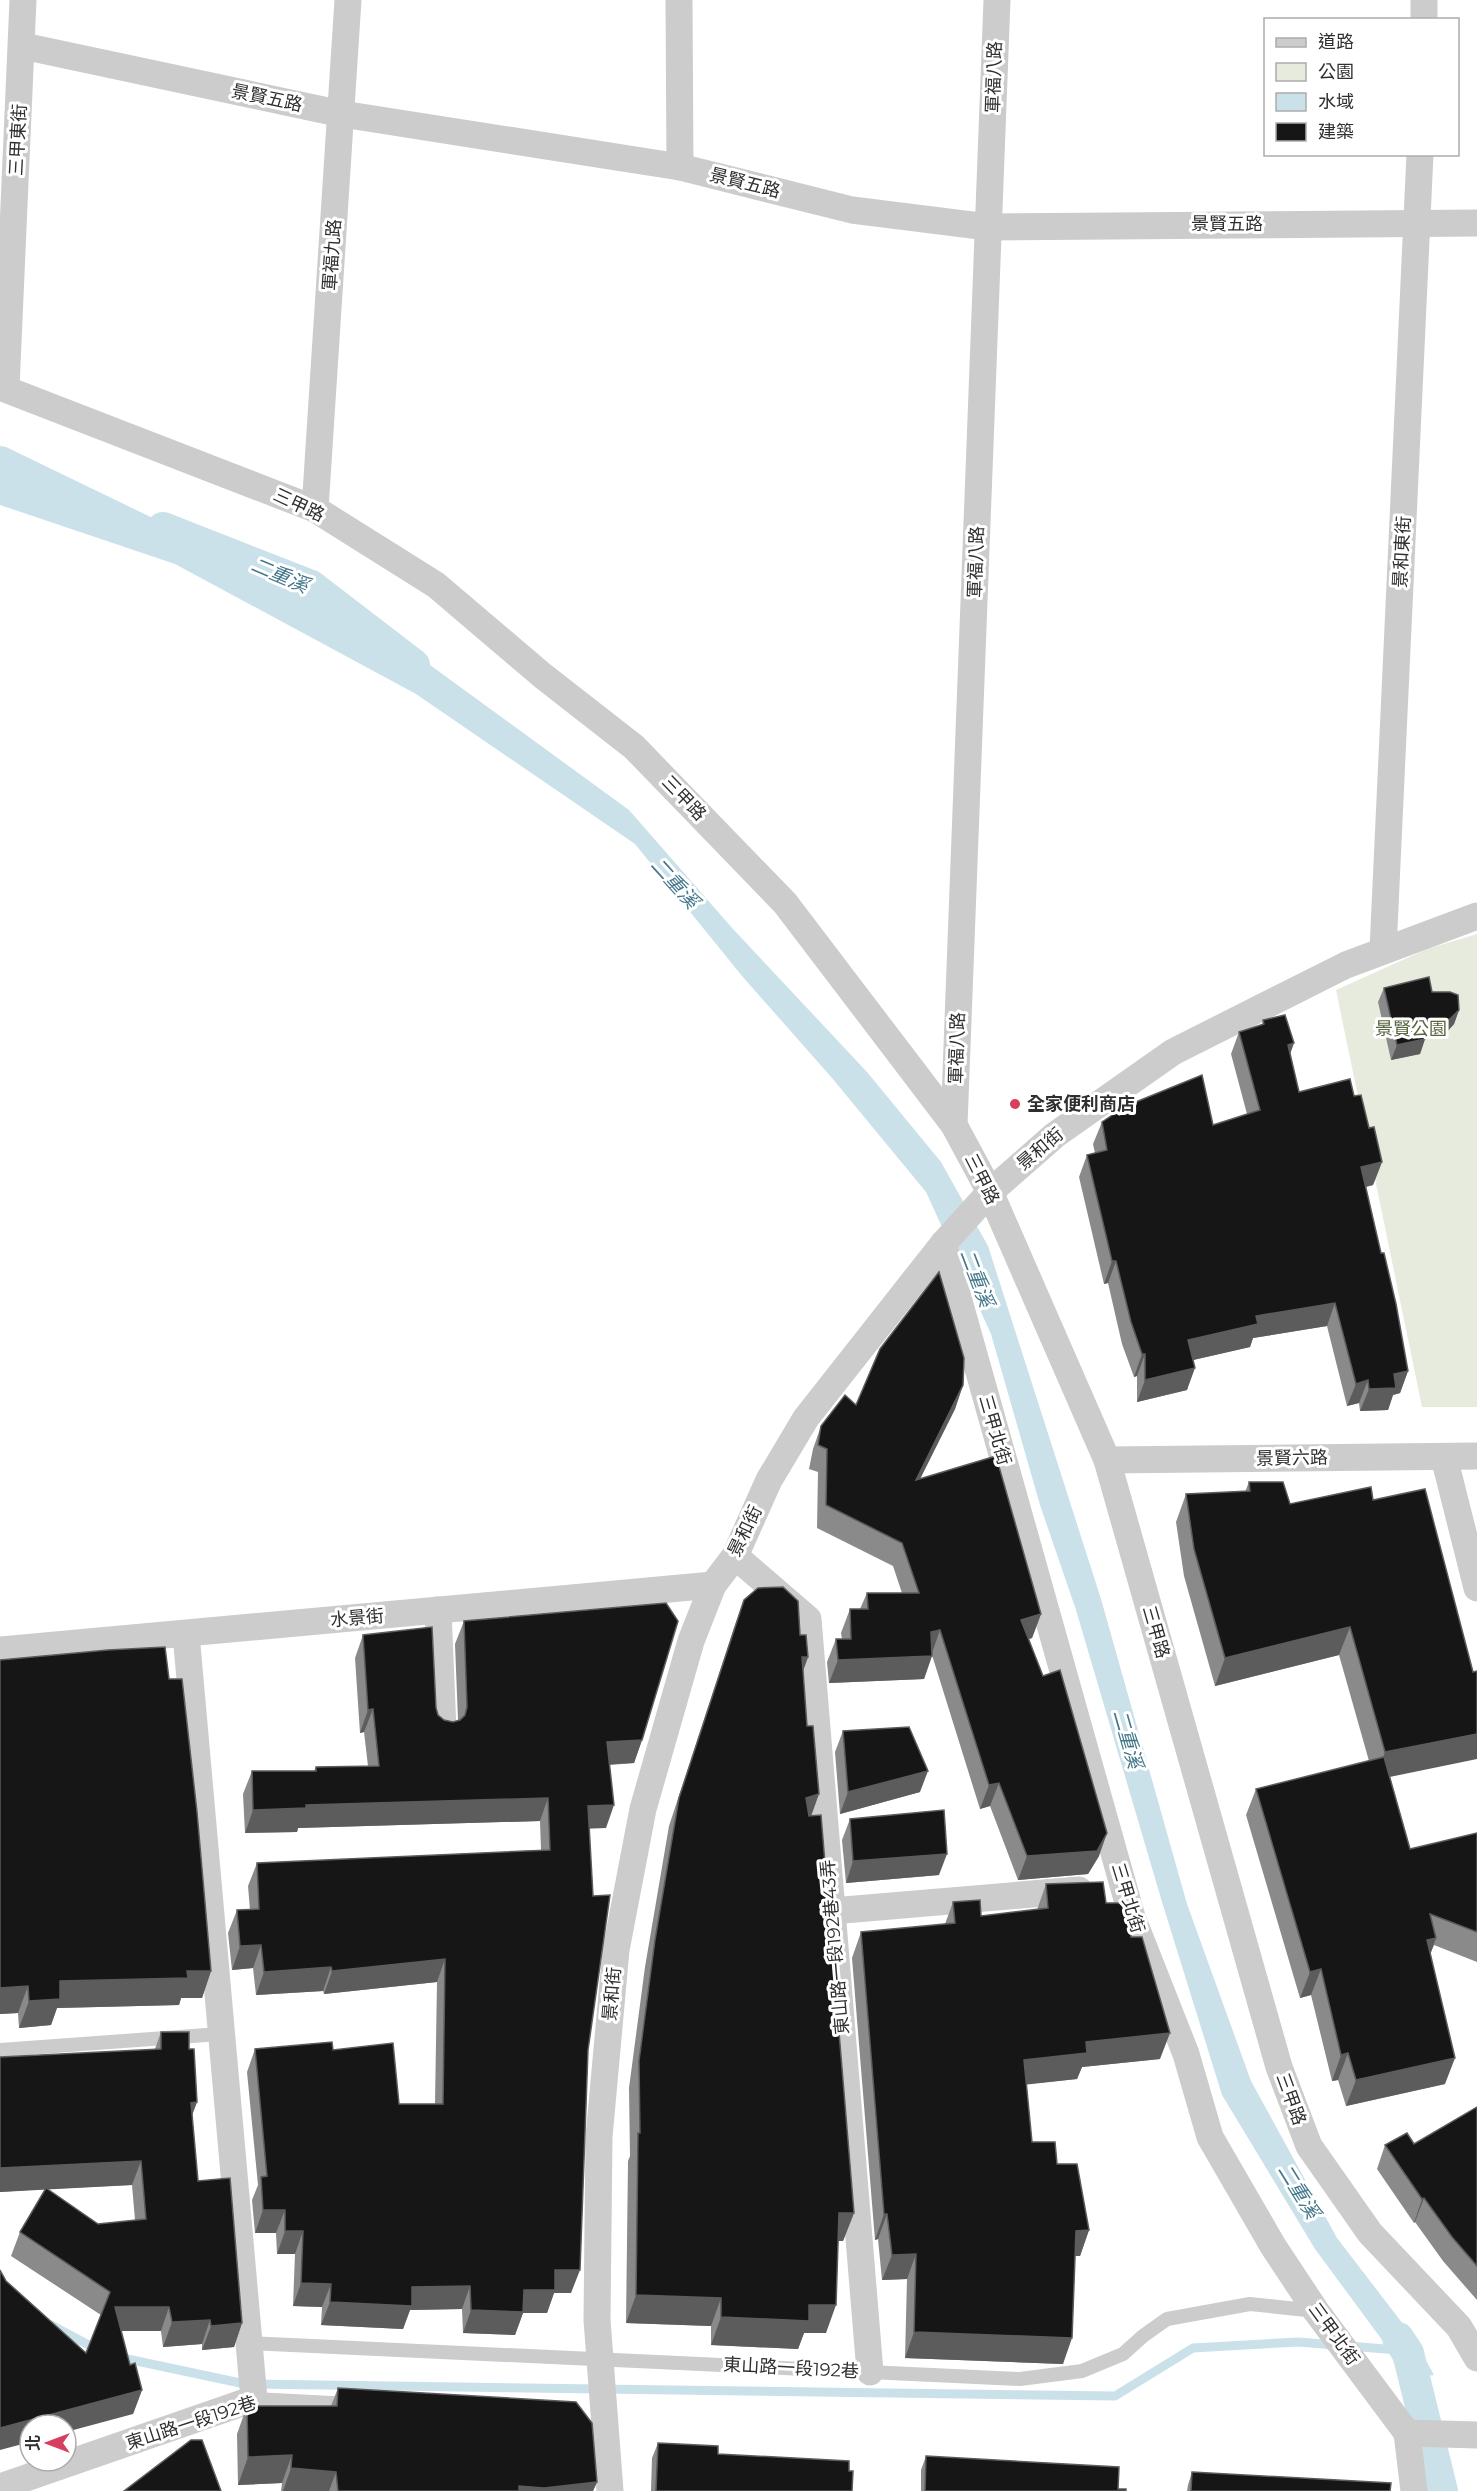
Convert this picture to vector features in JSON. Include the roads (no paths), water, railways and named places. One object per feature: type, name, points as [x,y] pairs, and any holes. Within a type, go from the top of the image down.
[{"type":"street","name":"三甲東街","points":[[3,387],[23,46],[23,0]]},
{"type":"street","name":"軍福九路","points":[[315,509],[348,0]]},
{"type":"street","points":[[680,0],[680,167]]},
{"type":"street","name":"軍福八路","points":[[954,1125],[997,0]]},
{"type":"street","points":[[1424,0],[1424,18]]},
{"type":"street","name":"景賢五路","points":[[23,46],[342,114],[680,167],[852,210],[988,227],[1477,223]]},
{"type":"street","name":"景和東街","points":[[1383,950],[1420,156]]},
{"type":"street","name":"三甲路","points":[[3,387],[315,509],[436,585],[543,675],[634,747],[785,903],[954,1125],[990,1192],[1107,1460],[1279,2067],[1309,2146],[1370,2233],[1459,2326],[1477,2358]]},
{"type":"street","name":"景和街","points":[[610,2491],[598,2417],[599,2137],[616,1950],[643,1809],[691,1641],[713,1585],[735,1556],[768,1480],[806,1418],[943,1244],[990,1192],[1056,1135],[1173,1052],[1346,965],[1477,916]]},
{"type":"street","name":"三甲北街","points":[[943,1244],[1123,1887],[1132,1917],[1185,2054],[1210,2137],[1273,2246],[1316,2311],[1407,2433]]},
{"type":"street","name":"景賢六路","points":[[1107,1460],[1477,1456]]},
{"type":"street","points":[[1444,1457],[1477,1588]]},
{"type":"street","name":"東山路一段192巷43弄","points":[[735,1556],[808,1618],[870,2372]]},
{"type":"street","name":"水景街","points":[[0,1650],[713,1585]]},
{"type":"street","points":[[438,1610],[443,1730]]},
{"type":"street","points":[[186,1634],[254,2399]]},
{"type":"street","points":[[832,1911],[1123,1887]]},
{"type":"street","name":"東山路一段192巷","points":[[0,2487],[254,2399]]},
{"type":"street","points":[[1414,2491],[1407,2433],[1477,2435]]},
{"type":"lane","points":[[0,2050],[220,2034]]},
{"type":"lane","name":"東山路一段192巷","points":[[249,2343],[1020,2379],[1082,2371],[1123,2354],[1167,2319],[1250,2304],[1316,2311]]},
{"type":"lane","name":"東山路一段192巷","points":[[254,2399],[371,2405]]},
{"type":"water","name":"二重溪","points":[[0,446],[192,537],[430,665],[629,810],[733,929],[867,1072],[941,1162],[988,1246],[1101,1599],[1187,1904],[1251,2081],[1337,2238],[1413,2337],[1434,2375],[1401,2379],[1388,2348],[1315,2249],[1222,2095],[1162,1902],[1076,1610],[1040,1505],[991,1334],[926,1192],[832,1078],[742,976],[635,844],[416,694],[175,564],[0,505]]},
{"type":"waterway","name":"二重溪","points":[[163,528],[311,586],[414,665]]},
{"type":"waterway","points":[[51,2325],[100,2351]]},
{"type":"waterway","name":"二重溪","points":[[1398,2338],[1408,2353],[1442,2491]]},
{"type":"waterway","points":[[118,2357],[245,2384],[1115,2396],[1193,2348],[1298,2342],[1398,2350]]},
{"type":"place","name":"全家便利商店","points":[[1015,1104]]},
{"type":"park label","name":"景賢公園","points":[[1411,1029]]}]
